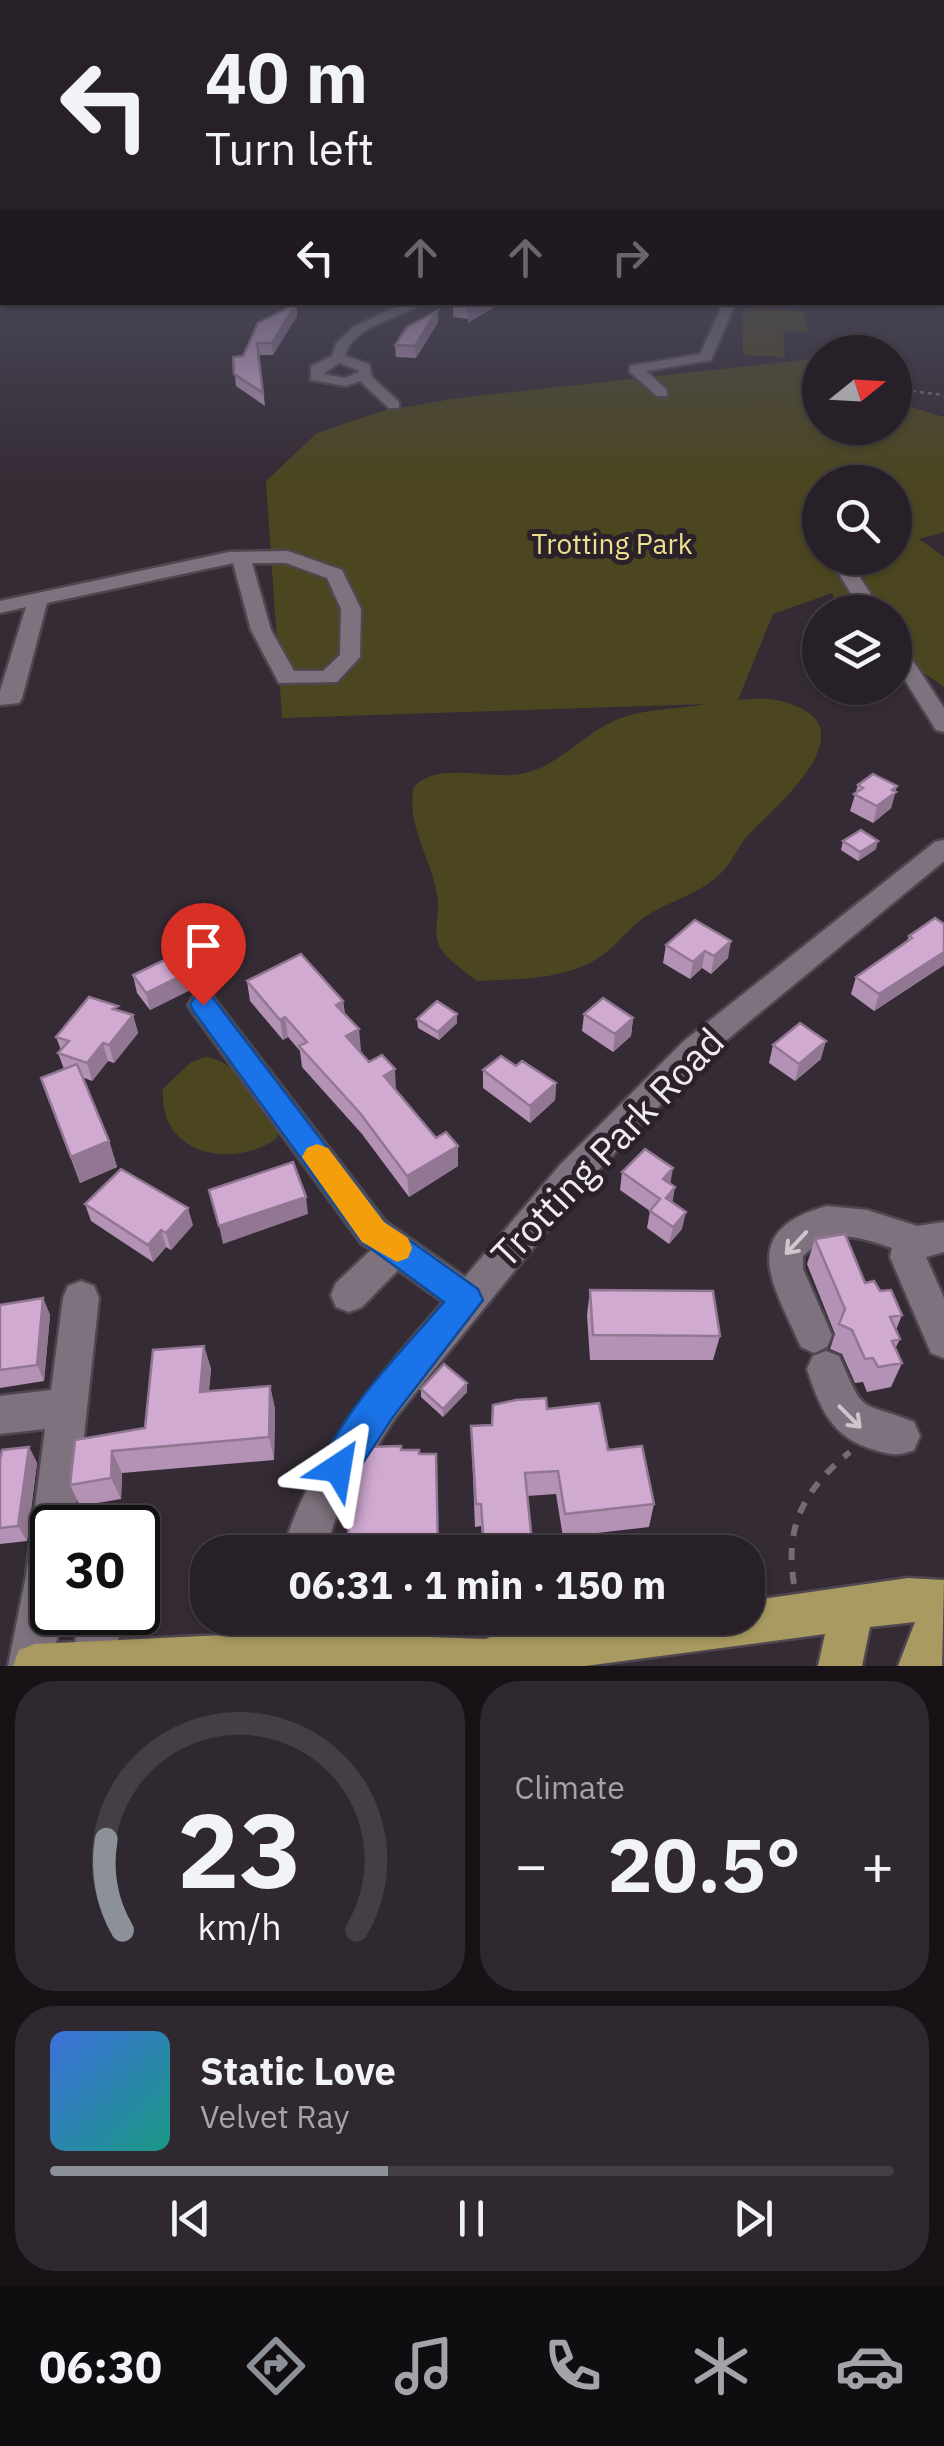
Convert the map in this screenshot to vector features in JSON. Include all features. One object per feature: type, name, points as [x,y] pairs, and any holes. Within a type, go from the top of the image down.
[{"type":"main road","points":[[33,1666],[94,1662],[277,1635],[370,1660],[454,1656],[633,1639],[908,1600],[944,1603],[920,1666]]},
{"type":"main road","points":[[840,1666],[852,1608]]},
{"type":"main road","points":[[454,1656],[538,1666]]},
{"type":"street","points":[[338,358],[342,344],[361,331]]},
{"type":"street","points":[[662,393],[635,369],[706,357],[715,331]]},
{"type":"street","points":[[338,358],[364,366],[368,372],[364,377],[338,382],[316,377],[316,369],[338,358]]},
{"type":"street","points":[[364,377],[394,405]]},
{"type":"street","points":[[0,607],[241,558],[288,557],[335,574],[351,608],[350,656],[329,677],[287,678],[260,630],[241,558]]},
{"type":"street","points":[[6,698],[38,598]]},
{"type":"street","points":[[912,675],[944,725]]},
{"type":"street","name":"Trotting Park Road","points":[[309,1535],[324,1492],[352,1445],[466,1300],[572,1175],[695,1049],[944,848]]},
{"type":"street","points":[[203,1005],[373,1232],[466,1300]]},
{"type":"street","points":[[888,1434],[864,1430],[845,1416],[785,1269],[786,1249],[812,1227],[831,1221],[930,1240]]},
{"type":"street","points":[[930,1240],[909,1248],[910,1268],[944,1340]]},
{"type":"street","points":[[350,1294],[397,1248]]},
{"type":"street","points":[[56,1505],[81,1298]]},
{"type":"street","points":[[0,1415],[68,1407]]},
{"type":"street","points":[[33,1666],[39,1635]]},
{"type":"street","points":[[94,1662],[97,1635]]},
{"type":"path","points":[[912,391],[944,395]]},
{"type":"path","points":[[796,1590],[788,1541],[803,1497],[828,1468],[888,1434]]},
{"type":"green space","points":[[743,331],[807,331],[783,331],[785,357],[743,355]]},
{"type":"green space","name":"Trotting Park","points":[[802,360],[802,445],[912,445],[912,407],[944,417],[944,532],[919,539],[944,557],[944,687],[912,665],[912,595],[802,595],[802,604],[773,614],[738,700],[787,703],[804,710],[818,723],[821,738],[816,756],[790,793],[748,835],[712,881],[642,919],[598,959],[549,976],[477,981],[453,962],[438,943],[436,887],[417,831],[412,802],[414,787],[424,779],[449,773],[520,774],[546,765],[614,721],[648,711],[705,704],[282,718],[266,481],[317,433],[382,411],[458,398]]},
{"type":"green space","points":[[205,1057],[227,1065],[248,1084],[280,1129],[276,1139],[258,1148],[219,1154],[184,1142],[172,1129],[163,1089],[190,1063]]},
{"type":"building","points":[[254,331],[280,331],[272,343],[257,343],[263,393],[234,374],[233,357],[243,356]]},
{"type":"building","points":[[405,331],[425,331],[415,346],[395,345]]},
{"type":"building","points":[[873,774],[897,786],[892,790],[896,792],[877,806],[854,794],[863,788],[858,785]]},
{"type":"building","points":[[861,830],[878,841],[860,852],[843,841]]},
{"type":"building","points":[[935,918],[944,924],[944,952],[879,994],[856,977],[912,938],[909,936]]},
{"type":"building","points":[[695,920],[731,941],[714,956],[705,951],[693,962],[666,945]]},
{"type":"building","points":[[217,935],[231,951],[146,993],[133,975]]},
{"type":"building","points":[[301,954],[343,1001],[336,1005],[359,1029],[346,1036],[369,1062],[382,1055],[395,1069],[384,1076],[436,1138],[446,1132],[458,1146],[407,1176],[360,1113],[299,1046],[307,1042],[285,1017],[280,1020],[247,981]]},
{"type":"building","points":[[89,997],[133,1015],[109,1045],[103,1043],[87,1063],[58,1053],[69,1041],[56,1037]]},
{"type":"building","points":[[603,998],[633,1018],[615,1034],[584,1014]]},
{"type":"building","points":[[437,1001],[457,1014],[438,1032],[417,1019]]},
{"type":"building","points":[[800,1023],[826,1041],[799,1064],[773,1045]]},
{"type":"building","points":[[501,1056],[516,1066],[522,1061],[556,1083],[530,1106],[483,1070]]},
{"type":"building","points":[[77,1064],[109,1141],[71,1157],[41,1078]]},
{"type":"building","points":[[645,1149],[673,1168],[663,1179],[675,1187],[666,1198],[686,1212],[673,1227],[650,1211],[660,1199],[622,1172]]},
{"type":"building","points":[[293,1162],[306,1197],[219,1226],[209,1190]]},
{"type":"building","points":[[121,1169],[188,1208],[166,1233],[161,1230],[148,1245],[85,1204]]},
{"type":"building","points":[[845,1234],[865,1283],[874,1281],[880,1291],[891,1290],[902,1315],[890,1317],[900,1339],[892,1341],[902,1363],[878,1367],[873,1358],[865,1359],[852,1330],[839,1324],[845,1309],[815,1239]]},
{"type":"building","points":[[590,1290],[713,1291],[720,1336],[593,1335]]},
{"type":"building","points":[[43,1298],[37,1365],[0,1370],[0,1305]]},
{"type":"building","points":[[204,1346],[200,1392],[270,1386],[269,1437],[112,1451],[111,1478],[70,1485],[75,1440],[145,1428],[153,1350]]},
{"type":"building","points":[[444,1364],[467,1383],[443,1409],[421,1389]]},
{"type":"building","points":[[546,1398],[547,1409],[599,1403],[608,1450],[642,1446],[654,1504],[565,1514],[558,1471],[525,1473],[531,1535],[483,1535],[481,1504],[476,1504],[471,1426],[492,1425],[493,1405]]},
{"type":"building","points":[[401,1446],[401,1450],[436,1454],[438,1535],[348,1535],[352,1472],[364,1447]]},
{"type":"building","points":[[29,1447],[18,1526],[0,1528],[2,1450]]},
{"type":"slow traffic","points":[[317,1157],[373,1232],[397,1248]]},
{"type":"route","points":[[203,1005],[373,1232],[466,1300],[381,1404],[338,1468]]}]
